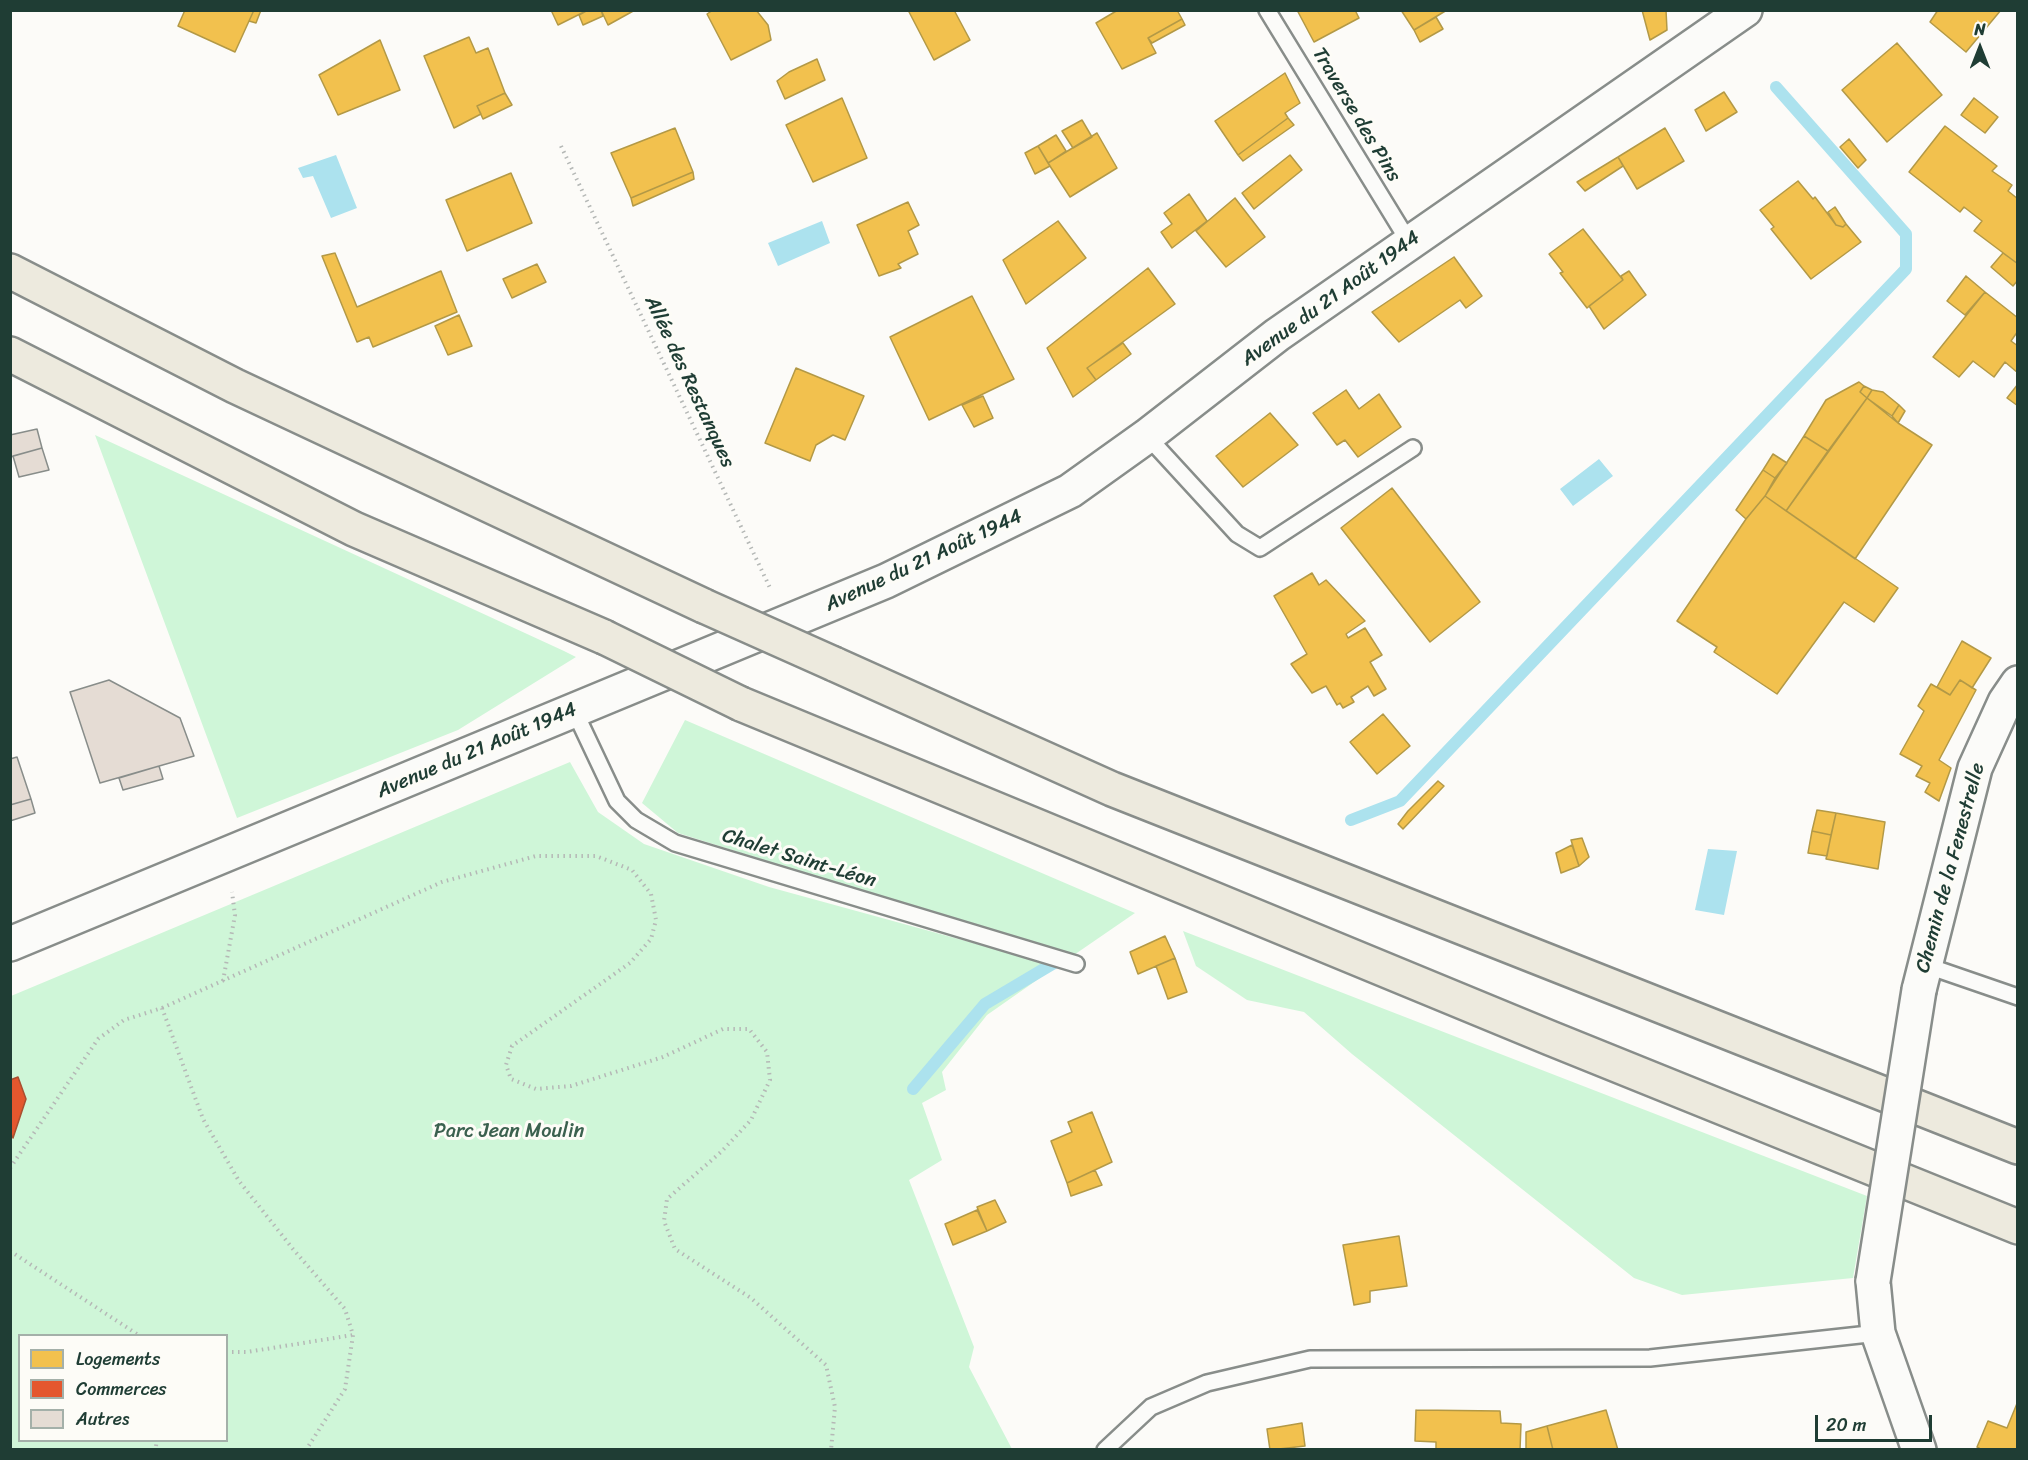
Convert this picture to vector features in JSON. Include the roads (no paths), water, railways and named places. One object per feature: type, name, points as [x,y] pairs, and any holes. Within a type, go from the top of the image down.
[{"type":"highway","points":[[10,272],[235,386],[704,606],[1112,789],[2018,1148]]},
{"type":"highway","points":[[10,354],[354,529],[604,637],[741,704],[1550,1038],[2018,1227]]},
{"type":"main road","name":"Avenue du 21 Août 1944","points":[[10,944],[886,581],[1070,491],[1146,436],[1277,335],[1729,16]]},
{"type":"main road","name":"Chemin de la Fenestrelle","points":[[1919,1449],[1878,1333],[1873,1281],[1922,977],[1975,768],[2005,702],[2018,683]]},
{"type":"lane","name":"Traverse des Pins","points":[[1267,10],[1409,242]]},
{"type":"lane","points":[[1146,436],[1237,534],[1260,548],[1413,448]]},
{"type":"lane","name":"Chalet Saint-Léon","points":[[574,710],[617,801],[636,820],[675,843],[1076,964]]},
{"type":"lane","points":[[1922,977],[2018,997]]},
{"type":"lane","points":[[1105,1449],[1151,1407],[1207,1383],[1310,1359],[1650,1358],[1878,1333]]},
{"type":"water","points":[[336,155],[357,208],[331,218],[313,176],[303,178],[298,168]]},
{"type":"water","points":[[822,221],[830,243],[778,266],[768,243]]},
{"type":"water","points":[[1599,459],[1613,476],[1573,506],[1560,489]]},
{"type":"water","points":[[1708,849],[1737,851],[1724,915],[1695,910]]},
{"type":"waterway","points":[[1351,820],[1400,801],[1906,269],[1906,234],[1776,87]]},
{"type":"waterway","points":[[913,1089],[985,1004],[1054,963]]},
{"type":"park label","name":"Parc Jean Moulin","points":[[509,1132]]}]
